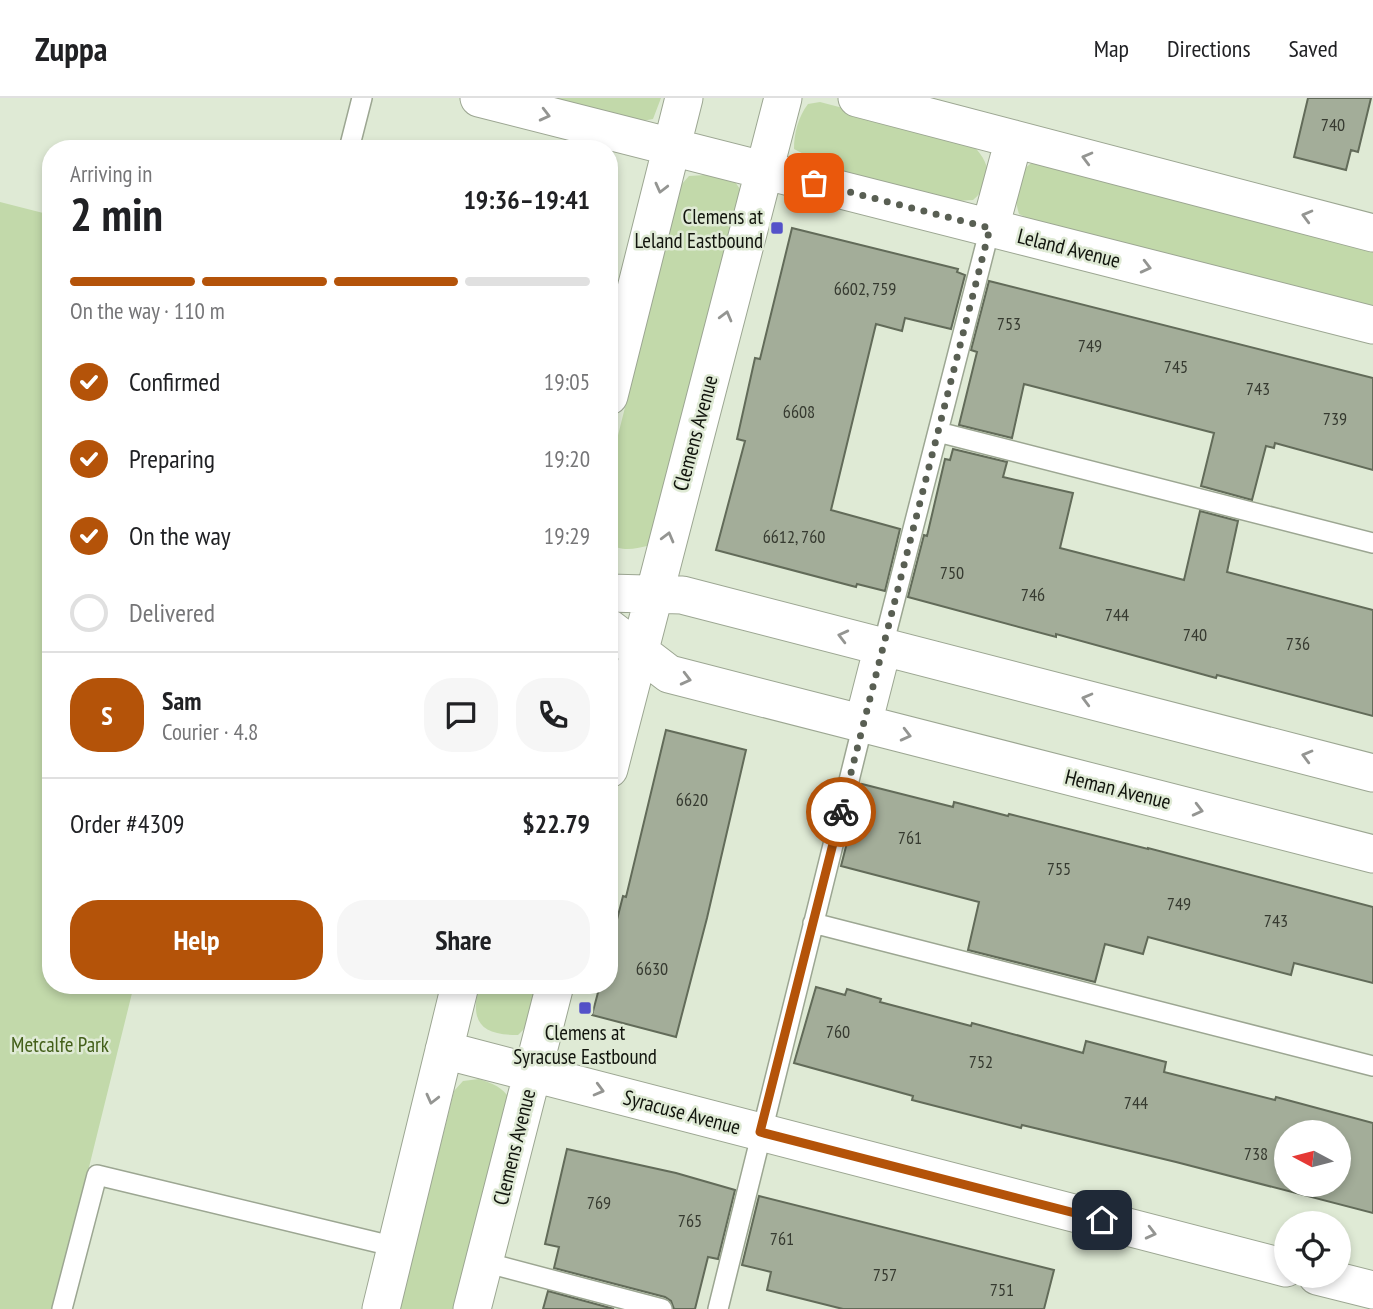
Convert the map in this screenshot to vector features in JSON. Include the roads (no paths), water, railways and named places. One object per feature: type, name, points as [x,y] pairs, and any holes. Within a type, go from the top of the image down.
[{"type":"street","name":"Leland Avenue","points":[[479,98],[1373,325]]},
{"type":"street","points":[[618,360],[684,98]]},
{"type":"street","name":"Clemens Avenue","points":[[618,734],[783,98]]},
{"type":"street","points":[[857,98],[951,110],[1014,139],[1373,233]]},
{"type":"street","points":[[990,228],[1014,139]]},
{"type":"street","points":[[618,593],[682,594],[1373,773]]},
{"type":"street","name":"Heman Avenue","points":[[618,635],[669,674],[1373,854]]},
{"type":"street","points":[[863,724],[883,646]]},
{"type":"street","points":[[381,1309],[458,994]]},
{"type":"street","name":"Clemens Avenue","points":[[472,1309],[553,994]]},
{"type":"street","name":"Syracuse Avenue","points":[[444,1050],[1274,1265]]},
{"type":"street","points":[[1351,1284],[1373,1290]]},
{"type":"lane","points":[[351,140],[362,98]]},
{"type":"lane","points":[[883,646],[990,228]]},
{"type":"lane","points":[[938,432],[1373,543]]},
{"type":"lane","points":[[718,1309],[863,724]]},
{"type":"lane","points":[[813,923],[1373,1066]]},
{"type":"lane","points":[[62,1309],[97,1175],[396,1247]]},
{"type":"lane","points":[[484,1262],[662,1309]]},
{"type":"place","name":"Clemens at Leland Eastbound","points":[[777,228]]},
{"type":"place","name":"Clemens at Syracuse Eastbound","points":[[585,1008]]},
{"type":"park label","name":"Metcalfe Park","points":[[60,1044]]}]
